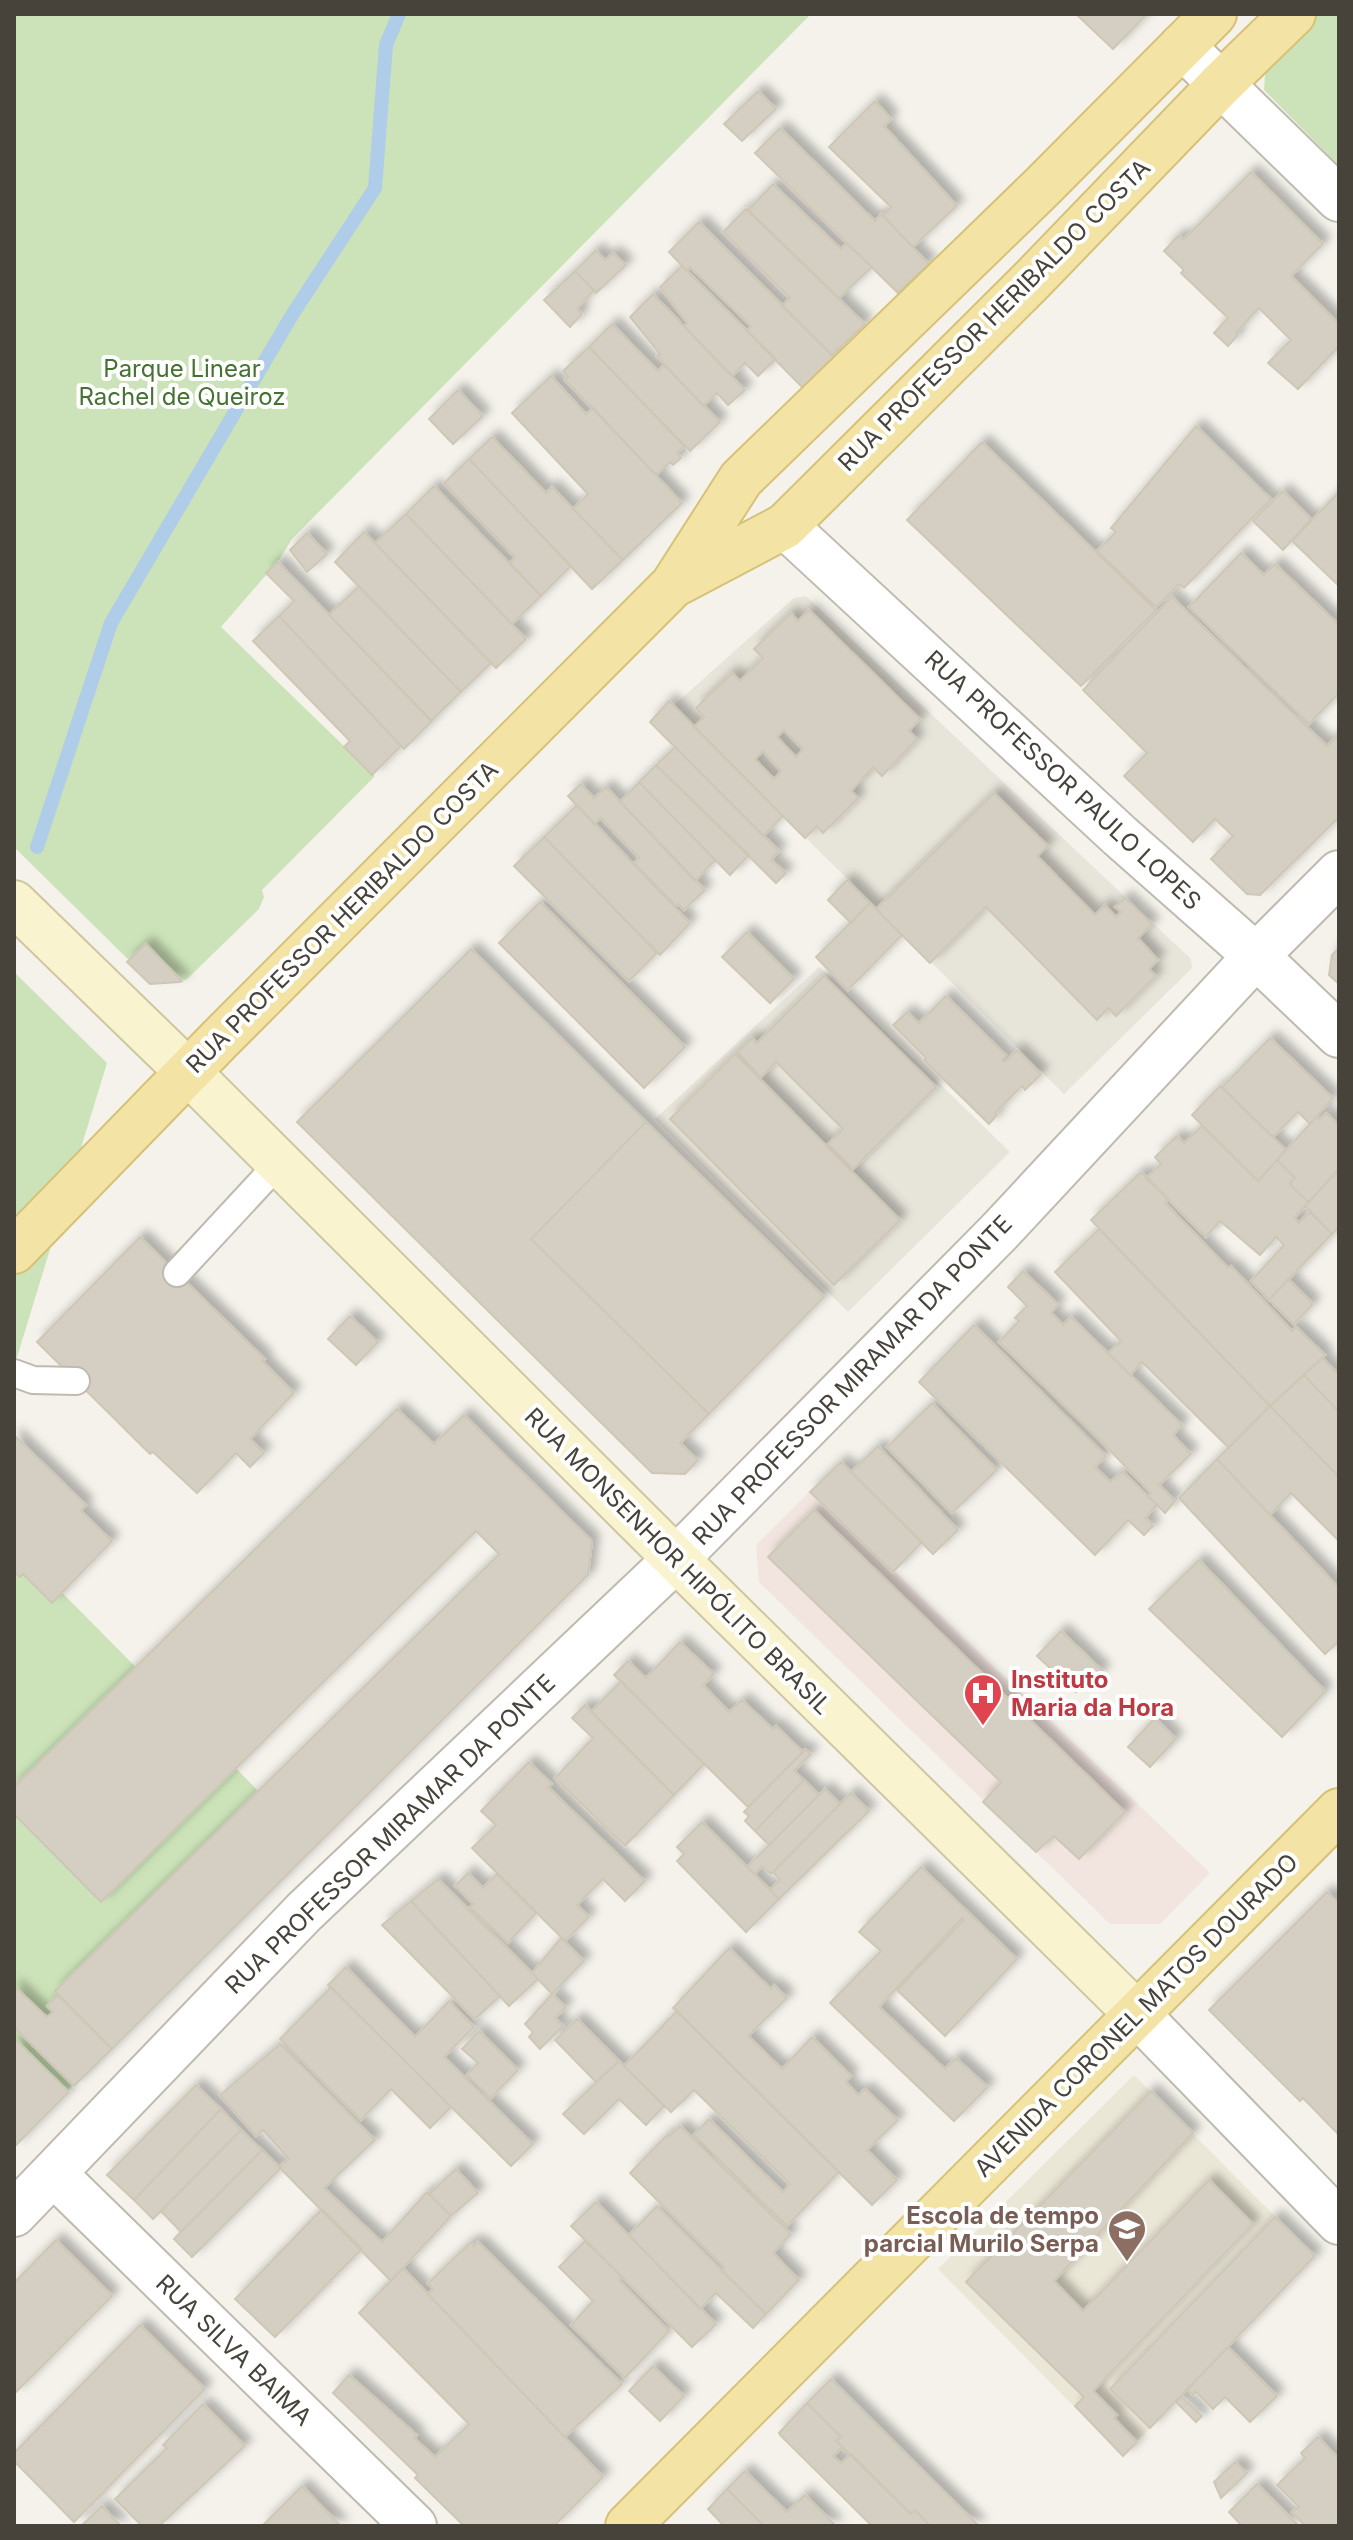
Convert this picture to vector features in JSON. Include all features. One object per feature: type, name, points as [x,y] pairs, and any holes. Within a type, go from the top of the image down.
[{"type":"main road","name":"RUA PROFESSOR HERIBALDO COSTA","points":[[14,1251],[673,585],[741,479],[1041,188],[1214,14]]},
{"type":"main road","name":"RUA PROFESSOR HERIBALDO COSTA","points":[[673,585],[785,526],[1293,14]]},
{"type":"main road","name":"RUA MONSENHOR HIPÓLITO BRASIL","points":[[14,903],[1137,2014]]},
{"type":"main road","name":"AVENIDA CORONEL MATOS DOURADO","points":[[628,2526],[1339,1811]]},
{"type":"street","points":[[1182,46],[1339,199]]},
{"type":"street","name":"RUA PROFESSOR PAULO LOPES","points":[[785,526],[1339,1035]]},
{"type":"street","name":"RUA PROFESSOR MIRAMAR DA PONTE","points":[[14,2214],[55,2175],[304,1912],[676,1559],[1000,1231],[1256,956],[1339,873]]},
{"type":"street","name":"RUA MONSENHOR HIPÓLITO BRASIL","points":[[1137,2014],[1339,2222]]},
{"type":"street","name":"RUA SILVA BAIMA","points":[[55,2175],[414,2526]]},
{"type":"lane","points":[[177,1273],[279,1163]]},
{"type":"lane","points":[[14,1373],[33,1380],[76,1381]]},
{"type":"shaded area","points":[[806,596],[1191,959],[1192,968],[1064,1094],[673,706],[794,598]]},
{"type":"shaded area","points":[[819,967],[1010,1152],[848,1312],[655,1119]]},
{"type":"shaded area","name":"Instituto Maria da Hora","points":[[810,1491],[1210,1873],[1160,1924],[1110,1924],[759,1582],[756,1545]]},
{"type":"shaded area","name":"Escola de tempo parcial Murilo Serpa","points":[[1134,2075],[1315,2256],[1123,2456],[938,2269]]},
{"type":"green space","name":"Parque Linear Rachel de Queiroz","points":[[14,14],[811,14],[292,539],[279,560],[221,627],[375,776],[262,890],[264,897],[259,909],[186,980],[155,983],[144,975],[14,847]]},
{"type":"green space","points":[[1315,14],[1339,14],[1339,166],[1264,90],[1266,62]]},
{"type":"green space","points":[[14,972],[107,1063],[14,1367]]},
{"type":"green space","points":[[14,1544],[286,1819],[283,1875],[14,2144]]},
{"type":"building","points":[[1076,14],[1147,14],[1113,49]]},
{"type":"building","points":[[758,91],[776,109],[742,141],[724,124]]},
{"type":"building","points":[[875,101],[891,119],[884,126],[957,206],[913,247],[883,216],[891,207],[829,147]]},
{"type":"building","points":[[780,128],[875,221],[881,214],[929,264],[898,293],[755,153]]},
{"type":"building","points":[[1251,172],[1323,244],[1291,276],[1339,324],[1339,346],[1298,389],[1268,363],[1291,340],[1259,308],[1236,332],[1238,335],[1228,346],[1214,333],[1228,318],[1181,273],[1184,270],[1164,251],[1178,236],[1184,239]]},
{"type":"building","points":[[773,184],[841,249],[846,243],[872,267],[839,298],[748,210]]},
{"type":"building","points":[[746,209],[865,324],[832,355],[782,306],[790,298],[723,232]]},
{"type":"building","points":[[699,222],[835,358],[803,388],[747,331],[751,326],[690,267],[687,271],[669,252]]},
{"type":"building","points":[[596,250],[605,260],[613,253],[626,265],[596,293],[575,271]]},
{"type":"building","points":[[682,266],[776,359],[758,376],[745,363],[732,376],[684,326],[687,323],[660,287]]},
{"type":"building","points":[[575,271],[594,290],[577,309],[582,314],[570,327],[544,300]]},
{"type":"building","points":[[653,294],[745,390],[728,405],[717,393],[703,406],[657,356],[660,354],[630,317]]},
{"type":"building","points":[[612,324],[658,371],[664,365],[720,422],[690,451],[589,347]]},
{"type":"building","points":[[589,347],[684,446],[677,453],[681,458],[673,465],[670,462],[656,475],[565,380],[568,377],[563,371]]},
{"type":"building","points":[[551,376],[586,414],[593,408],[682,503],[623,560],[573,509],[588,494],[512,413]]},
{"type":"building","points":[[458,390],[483,416],[453,444],[429,419]]},
{"type":"building","points":[[1196,426],[1271,499],[1184,588],[1179,584],[1156,607],[1097,551],[1116,532],[1111,528]]},
{"type":"building","points":[[492,437],[546,493],[552,487],[623,560],[592,589],[469,459]]},
{"type":"building","points":[[982,442],[1156,610],[1081,686],[907,520]]},
{"type":"building","points":[[469,459],[571,566],[541,596],[510,563],[515,557],[444,483]]},
{"type":"building","points":[[434,486],[541,596],[512,624],[406,514]]},
{"type":"building","points":[[1283,491],[1311,519],[1283,550],[1253,521]]},
{"type":"building","points":[[1339,492],[1339,586],[1292,541]]},
{"type":"building","points":[[406,514],[526,639],[496,668],[375,543]]},
{"type":"building","points":[[364,532],[491,663],[461,692],[335,562]]},
{"type":"building","points":[[307,533],[327,554],[307,572],[290,550]]},
{"type":"building","points":[[1241,553],[1264,575],[1275,564],[1339,625],[1339,693],[1309,724],[1189,607]]},
{"type":"building","points":[[278,562],[432,721],[404,749],[279,616],[294,601],[266,573]]},
{"type":"building","points":[[359,586],[461,692],[431,721],[329,615]]},
{"type":"building","points":[[1172,597],[1327,746],[1339,734],[1339,817],[1260,895],[1247,894],[1211,859],[1233,836],[1215,819],[1193,842],[1124,776],[1147,753],[1083,690]]},
{"type":"building","points":[[809,610],[920,719],[909,731],[917,739],[882,776],[873,767],[851,791],[858,798],[823,833],[817,826],[805,838],[694,727],[704,717],[696,708],[732,673],[740,681],[763,658],[754,649],[791,613],[798,621]],"holes":[[[784,730],[803,749],[796,757],[777,737]],[[763,751],[781,771],[774,779],[755,759]]]},
{"type":"building","points":[[279,616],[401,746],[372,775],[344,747],[350,741],[253,641]]},
{"type":"building","points":[[669,701],[783,816],[763,836],[650,722]]},
{"type":"building","points":[[675,747],[779,851],[771,860],[786,873],[776,883],[656,765]]},
{"type":"building","points":[[656,765],[749,855],[730,875],[639,782]]},
{"type":"building","points":[[639,782],[715,860],[695,881],[620,802]]},
{"type":"building","points":[[581,784],[594,798],[606,787],[705,890],[684,910],[678,904],[676,906],[634,863],[639,858],[601,818],[594,824],[568,796]]},
{"type":"building","points":[[994,793],[1048,846],[1037,856],[1095,915],[1105,905],[1116,917],[1121,912],[1115,907],[1125,898],[1152,924],[1138,938],[1158,960],[1149,969],[1156,976],[1116,1016],[1108,1008],[1097,1020],[986,907],[930,963],[876,909]]},
{"type":"building","points":[[577,805],[690,923],[660,955],[544,837]]},
{"type":"building","points":[[544,837],[657,953],[629,981],[514,866]]},
{"type":"building","points":[[847,880],[870,903],[851,923],[828,900]]},
{"type":"building","points":[[540,902],[685,1047],[644,1088],[499,943]]},
{"type":"building","points":[[870,903],[902,935],[848,990],[816,957]]},
{"type":"building","points":[[747,932],[794,979],[770,1003],[722,957]]},
{"type":"building","points":[[146,944],[182,981],[150,984],[127,962]]},
{"type":"building","points":[[1339,948],[1339,984],[1329,975],[1332,955]]},
{"type":"building","points":[[471,949],[646,1122],[531,1239],[709,1414],[680,1443],[698,1460],[685,1474],[652,1473],[297,1122]]},
{"type":"building","points":[[824,976],[936,1087],[853,1169],[828,1144],[843,1129],[776,1062],[761,1077],[737,1052],[752,1038],[757,1043]]},
{"type":"building","points":[[946,996],[1006,1055],[1002,1060],[1005,1062],[1017,1050],[1041,1074],[1025,1090],[1022,1086],[995,1113],[997,1115],[989,1124],[893,1025],[907,1012],[919,1023]]},
{"type":"building","points":[[1270,1038],[1333,1098],[1310,1124],[1298,1112],[1273,1137],[1222,1087]]},
{"type":"building","points":[[735,1054],[900,1220],[834,1285],[670,1119]]},
{"type":"building","points":[[1220,1086],[1286,1150],[1258,1181],[1192,1115]]},
{"type":"building","points":[[1326,1113],[1339,1125],[1339,1169],[1309,1202],[1292,1187],[1290,1183],[1295,1178],[1277,1160],[1316,1117],[1319,1119]]},
{"type":"building","points":[[646,1122],[824,1297],[709,1414],[531,1239]]},
{"type":"building","points":[[1202,1126],[1258,1181],[1277,1160],[1295,1178],[1290,1183],[1292,1187],[1309,1202],[1294,1218],[1299,1223],[1310,1212],[1332,1234],[1269,1300],[1251,1281],[1284,1245],[1276,1237],[1260,1255],[1220,1221],[1206,1237],[1146,1178],[1161,1164],[1155,1157],[1177,1136],[1184,1143]]},
{"type":"building","points":[[1339,1169],[1339,1227],[1332,1234],[1305,1206]]},
{"type":"building","points":[[1141,1172],[1169,1200],[1165,1203],[1228,1268],[1231,1266],[1292,1331],[1296,1327],[1325,1355],[1270,1406],[1091,1220]]},
{"type":"building","points":[[1099,1229],[1270,1406],[1229,1448],[1142,1362],[1130,1375],[1108,1353],[1121,1341],[1055,1272]]},
{"type":"building","points":[[140,1237],[265,1359],[262,1361],[294,1393],[250,1439],[264,1453],[250,1467],[236,1453],[197,1493],[153,1452],[150,1454],[37,1342]]},
{"type":"building","points":[[1023,1271],[1058,1304],[1051,1313],[1063,1325],[1071,1317],[1182,1425],[1173,1435],[1191,1454],[1159,1485],[1175,1501],[1165,1513],[1148,1496],[1151,1493],[1099,1439],[999,1342],[1019,1321],[1015,1318],[1027,1306],[1008,1287]]},
{"type":"building","points":[[1288,1279],[1313,1304],[1294,1324],[1269,1300]]},
{"type":"building","points":[[350,1316],[378,1342],[356,1365],[328,1339]]},
{"type":"building","points":[[974,1325],[1106,1456],[1095,1467],[1110,1482],[1122,1471],[1157,1505],[1145,1518],[1153,1526],[1144,1535],[1128,1520],[1095,1555],[919,1382]]},
{"type":"building","points":[[1322,1358],[1339,1375],[1339,1412],[1304,1375]]},
{"type":"building","points":[[1304,1375],[1339,1412],[1339,1477],[1270,1406]]},
{"type":"building","points":[[932,1403],[997,1470],[952,1513],[887,1447]]},
{"type":"building","points":[[1270,1406],[1339,1477],[1339,1541],[1291,1493],[1270,1515],[1217,1459]]},
{"type":"building","points":[[397,1409],[434,1444],[464,1415],[592,1541],[588,1575],[112,2049],[55,1991],[499,1554],[476,1531],[101,1902],[14,1814],[14,1787]]},
{"type":"building","points":[[14,1435],[86,1505],[81,1511],[112,1541],[52,1603],[23,1574],[20,1577],[14,1572]]},
{"type":"building","points":[[878,1446],[958,1530],[933,1554],[851,1472]]},
{"type":"building","points":[[1217,1459],[1339,1588],[1339,1641],[1325,1654],[1179,1498]]},
{"type":"building","points":[[841,1462],[922,1542],[893,1572],[810,1492]]},
{"type":"building","points":[[814,1510],[1125,1812],[1079,1859],[1054,1836],[1036,1852],[983,1802],[1001,1782],[768,1557]]},
{"type":"building","points":[[1199,1560],[1323,1689],[1324,1693],[1282,1737],[1149,1609]]},
{"type":"building","points":[[1061,1631],[1103,1671],[1093,1681],[1090,1678],[1076,1692],[1037,1656]]},
{"type":"building","points":[[680,1642],[714,1674],[703,1685],[729,1712],[742,1700],[803,1752],[748,1807],[614,1675],[628,1661],[646,1678]]},
{"type":"building","points":[[621,1681],[704,1764],[674,1795],[591,1712]]},
{"type":"building","points":[[585,1705],[674,1795],[625,1846],[555,1778],[593,1738],[572,1718]]},
{"type":"building","points":[[1155,1718],[1176,1739],[1150,1767],[1128,1747]]},
{"type":"building","points":[[805,1749],[811,1754],[794,1771],[804,1780],[755,1831],[745,1821],[749,1816],[744,1812]]},
{"type":"building","points":[[529,1762],[552,1784],[548,1787],[645,1881],[625,1901],[603,1879],[577,1905],[589,1917],[565,1941],[472,1848],[496,1825],[481,1811]]},
{"type":"building","points":[[804,1780],[819,1795],[769,1845],[755,1831]]},
{"type":"building","points":[[825,1789],[840,1804],[771,1874],[762,1866],[755,1874],[747,1867]]},
{"type":"building","points":[[851,1793],[869,1811],[779,1899],[770,1890],[780,1880],[773,1872]]},
{"type":"building","points":[[702,1822],[779,1899],[746,1932],[677,1861],[684,1854],[677,1847]]},
{"type":"building","points":[[921,1867],[1017,1959],[945,2036],[897,1990],[964,1920],[962,1918],[879,2007],[945,2069],[956,2058],[988,2087],[954,2121],[830,2003],[881,1951],[859,1932]]},
{"type":"building","points":[[468,1873],[483,1888],[497,1874],[536,1913],[508,1943],[470,1907],[474,1904],[455,1886]]},
{"type":"building","points":[[438,1879],[538,1979],[509,2006],[411,1901]]},
{"type":"building","points":[[1327,1892],[1339,1903],[1339,2135],[1303,2098],[1300,2101],[1209,2010]]},
{"type":"building","points":[[411,1901],[500,1996],[475,2019],[382,1925]]},
{"type":"building","points":[[561,1938],[584,1961],[552,1994],[532,1973]]},
{"type":"building","points":[[729,1948],[771,1989],[774,1985],[787,1998],[748,2036],[782,2069],[812,2037],[851,2076],[846,2082],[858,2095],[865,2089],[898,2120],[867,2150],[897,2180],[872,2205],[673,2008]]},
{"type":"building","points":[[346,1967],[415,2037],[449,2001],[474,2027],[444,2057],[533,2144],[511,2166],[328,1985]]},
{"type":"building","points":[[14,1986],[47,2017],[53,2012],[47,2006],[58,1995],[112,2049],[74,2086],[14,2027]]},
{"type":"building","points":[[331,1987],[451,2107],[430,2128],[391,2089],[361,2120],[280,2039]]},
{"type":"building","points":[[552,1994],[566,2007],[555,2018],[563,2026],[540,2049],[529,2037],[533,2032],[525,2024]]},
{"type":"building","points":[[677,2011],[839,2172],[787,2226],[694,2135],[709,2119],[783,2192],[790,2184],[694,2090],[671,2112],[624,2066]]},
{"type":"building","points":[[577,2019],[619,2061],[596,2082],[555,2040]]},
{"type":"building","points":[[479,2031],[518,2070],[491,2098],[467,2075],[478,2063],[462,2049]]},
{"type":"building","points":[[14,2038],[69,2092],[14,2147]]},
{"type":"building","points":[[280,2044],[375,2140],[324,2188],[382,2242],[427,2192],[451,2216],[391,2281],[279,2167],[289,2159],[263,2130],[256,2136],[220,2095]]},
{"type":"building","points":[[619,2061],[664,2106],[646,2125],[619,2099],[584,2134],[563,2114]]},
{"type":"building","points":[[196,2085],[221,2109],[134,2200],[107,2175]]},
{"type":"building","points":[[1151,2091],[1193,2133],[1054,2281],[1083,2311],[1209,2180],[1253,2224],[1093,2391],[1117,2415],[1114,2418],[1137,2442],[1123,2456],[1075,2406],[1084,2397],[966,2282]]},
{"type":"building","points":[[221,2109],[241,2130],[153,2219],[134,2200]]},
{"type":"building","points":[[680,2126],[791,2234],[773,2253],[799,2280],[766,2314],[630,2173]]},
{"type":"building","points":[[241,2130],[262,2150],[181,2232],[161,2211]]},
{"type":"building","points":[[262,2150],[281,2168],[192,2257],[174,2239]]},
{"type":"building","points":[[456,2169],[478,2193],[451,2216],[429,2194]]},
{"type":"building","points":[[596,2202],[716,2324],[692,2347],[571,2226]]},
{"type":"building","points":[[657,2206],[766,2314],[753,2328],[716,2293],[700,2309],[629,2235]]},
{"type":"building","points":[[322,2209],[362,2249],[275,2337],[235,2299]]},
{"type":"building","points":[[1275,2217],[1315,2256],[1150,2428],[1110,2389]]},
{"type":"building","points":[[56,2240],[112,2296],[14,2394],[14,2283]]},
{"type":"building","points":[[585,2241],[622,2277],[619,2280],[669,2331],[625,2378],[571,2325],[593,2301],[559,2267]]},
{"type":"building","points":[[471,2242],[474,2246],[478,2242],[622,2384],[565,2437],[428,2294],[433,2289],[428,2283]]},
{"type":"building","points":[[403,2268],[603,2477],[554,2526],[464,2526],[415,2478],[418,2475],[333,2393],[349,2375],[417,2435],[414,2438],[435,2457],[469,2424],[359,2313]]},
{"type":"building","points":[[140,2325],[205,2389],[74,2522],[14,2461],[14,2453]]},
{"type":"building","points":[[1228,2347],[1277,2396],[1250,2422],[1225,2397],[1213,2409],[1196,2392],[1193,2395],[1187,2390]]},
{"type":"building","points":[[653,2366],[684,2396],[660,2421],[629,2391]]},
{"type":"building","points":[[831,2379],[979,2526],[930,2526],[915,2510],[911,2514],[836,2441],[841,2437],[807,2403]]},
{"type":"building","points":[[1181,2396],[1202,2416],[1196,2422],[1176,2402]]},
{"type":"building","points":[[807,2403],[841,2437],[836,2441],[843,2447],[833,2456],[841,2463],[851,2454],[911,2514],[915,2510],[930,2526],[872,2526],[780,2435]]},
{"type":"building","points":[[203,2404],[245,2446],[159,2526],[142,2526],[115,2499],[167,2448],[163,2445]]},
{"type":"building","points":[[1318,2437],[1339,2459],[1339,2526],[1305,2526],[1292,2512],[1299,2507],[1277,2485],[1305,2458],[1301,2453]]},
{"type":"building","points":[[1235,2462],[1247,2473],[1221,2498],[1214,2482]]},
{"type":"building","points":[[745,2471],[787,2512],[805,2495],[836,2526],[764,2526],[727,2489]]},
{"type":"building","points":[[1257,2484],[1299,2526],[1242,2526],[1229,2512]]},
{"type":"building","points":[[302,2486],[341,2526],[262,2526]]},
{"type":"building","points":[[727,2489],[764,2526],[724,2526],[708,2509]]},
{"type":"building","points":[[102,2506],[121,2526],[81,2526]]},
{"type":"waterway","points":[[37,847],[111,623],[292,315],[375,188],[386,45],[399,14]]},
{"type":"place","name":"Instituto Maria da Hora","points":[[983,1727]]},
{"type":"place","name":"Escola de tempo parcial Murilo Serpa","points":[[1127,2263]]}]
